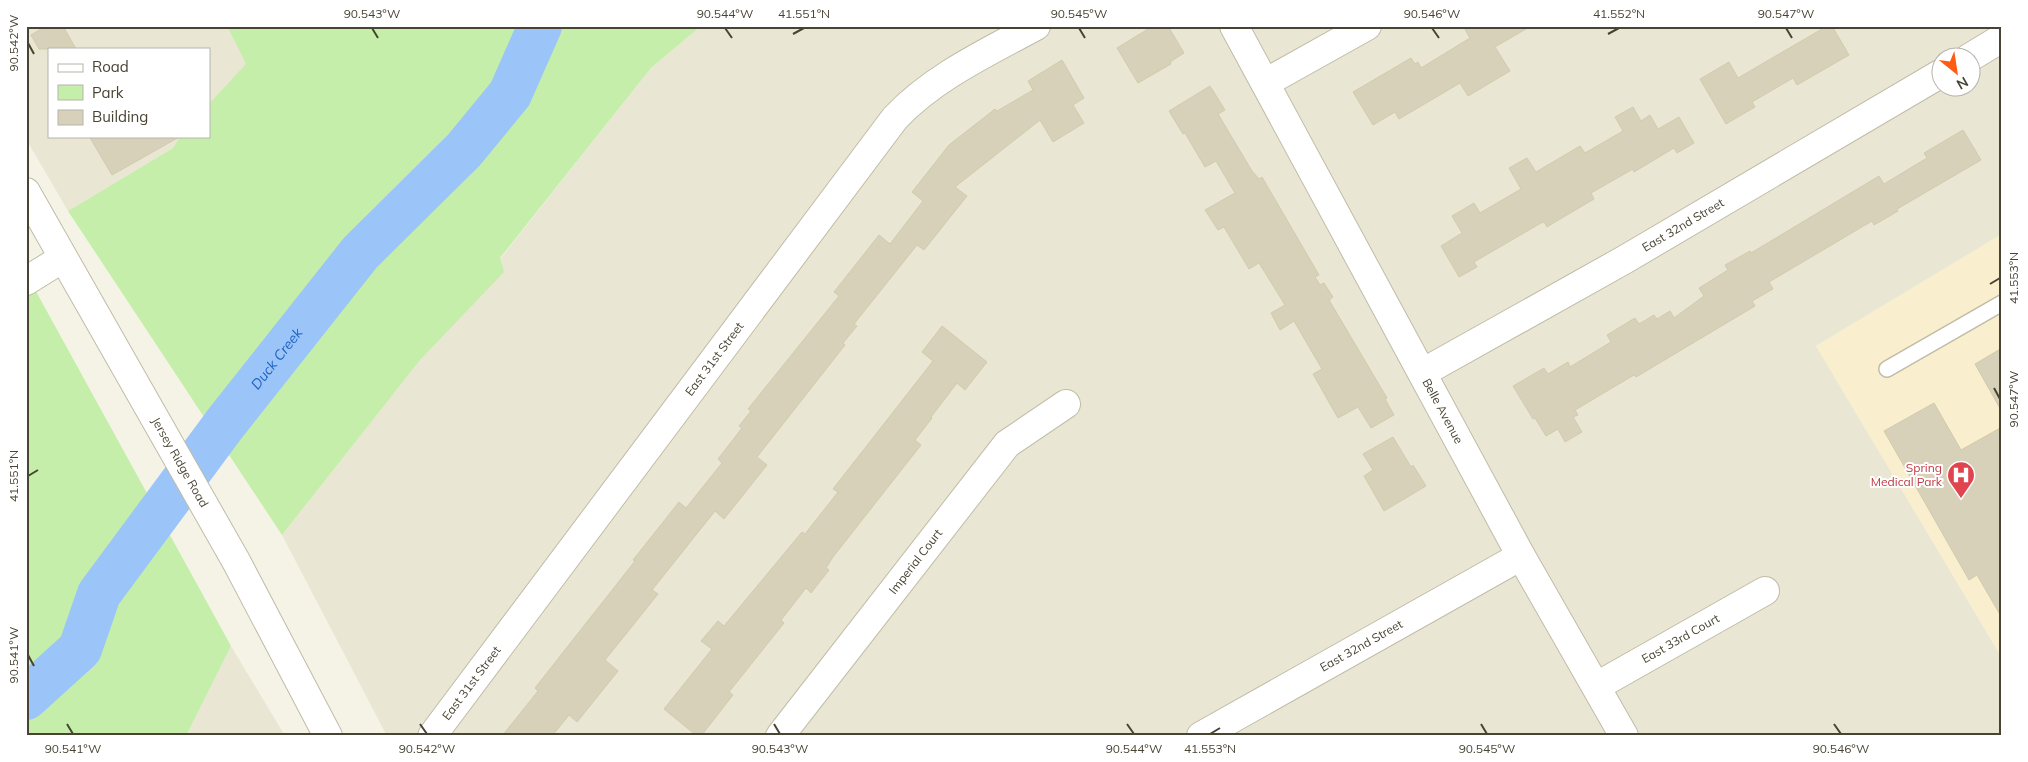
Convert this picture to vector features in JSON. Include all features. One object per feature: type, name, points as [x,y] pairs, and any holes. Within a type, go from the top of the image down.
[{"type":"street","name":"East 31st Street","points":[[432,736],[895,118],[911,101],[947,74],[1036,26]]},
{"type":"street","points":[[1234,26],[1265,83],[1367,26]]},
{"type":"street","points":[[1980,51],[2002,38]]},
{"type":"street","name":"East 32nd Street","points":[[1422,373],[1624,260],[1930,80]]},
{"type":"street","name":"Belle Avenue","points":[[1265,83],[1521,556],[1624,736]]},
{"type":"street","name":"Jersey Ridge Road","points":[[26,192],[236,561],[328,736]]},
{"type":"street","points":[[26,281],[64,258]]},
{"type":"street","name":"Imperial Court","points":[[780,736],[1007,444],[1066,404]]},
{"type":"street","name":"East 32nd Street","points":[[1201,736],[1521,556]]},
{"type":"street","name":"East 33rd Court","points":[[1597,686],[1765,591]]},
{"type":"lane","points":[[1887,368],[2002,303]]},
{"type":"shaded area","points":[[26,26],[227,26],[262,95],[210,126],[210,48],[48,48],[48,138],[190,138],[68,211],[26,139]]},
{"type":"shaded area","points":[[701,26],[2002,26],[2002,234],[1816,346],[2002,658],[2002,736],[387,736],[282,535],[651,68]]},
{"type":"shaded area","points":[[2002,234],[2002,658],[1816,346]]},
{"type":"shaded area","points":[[231,646],[285,736],[186,736]]},
{"type":"green space","points":[[227,26],[701,26],[651,68],[500,258],[504,272],[421,359],[282,535],[68,211],[173,148],[180,138],[210,138],[210,103],[246,64]]},
{"type":"green space","points":[[33,286],[231,646],[186,736],[26,736],[26,289]]},
{"type":"building","points":[[46,26],[63,26],[75,48],[39,49],[31,35]]},
{"type":"building","points":[[1153,26],[1168,26],[1184,53],[1170,62],[1171,64],[1138,83],[1117,48]]},
{"type":"building","points":[[1463,26],[1531,26],[1495,47],[1510,71],[1468,96],[1460,83],[1399,119],[1395,112],[1373,125],[1353,92],[1411,58],[1415,64],[1418,62],[1421,68],[1470,38]]},
{"type":"building","points":[[1827,26],[1832,26],[1849,55],[1797,85],[1793,78],[1752,102],[1755,107],[1726,124],[1700,79],[1729,62],[1738,78]]},
{"type":"building","points":[[1062,60],[1084,98],[1073,105],[1084,123],[1053,142],[1040,120],[955,187],[967,196],[924,250],[917,245],[854,324],[857,326],[843,343],[845,345],[757,457],[767,465],[724,519],[715,511],[652,590],[658,594],[605,660],[618,671],[577,722],[569,715],[552,736],[502,736],[538,691],[535,688],[679,502],[686,508],[722,463],[718,459],[742,428],[739,426],[751,411],[748,409],[839,296],[834,292],[879,235],[890,244],[923,201],[912,192],[949,145],[995,109],[997,111],[1033,90],[1028,81]]},
{"type":"building","points":[[1210,86],[1225,110],[1218,114],[1252,171],[1259,179],[1262,177],[1319,275],[1315,277],[1320,285],[1324,283],[1333,297],[1329,300],[1387,398],[1385,399],[1394,415],[1371,428],[1358,407],[1338,418],[1313,374],[1322,369],[1294,321],[1280,330],[1271,313],[1285,305],[1259,263],[1249,269],[1224,227],[1218,230],[1205,210],[1235,193],[1216,161],[1205,167],[1185,133],[1183,134],[1169,111]]},
{"type":"building","points":[[1633,107],[1641,121],[1650,115],[1658,129],[1679,117],[1694,143],[1677,153],[1674,148],[1634,172],[1633,169],[1591,193],[1594,199],[1547,227],[1544,222],[1541,223],[1474,262],[1477,267],[1459,277],[1441,246],[1462,233],[1452,216],[1474,203],[1480,213],[1521,189],[1509,168],[1527,158],[1536,172],[1580,146],[1585,153],[1623,131],[1615,117]]},
{"type":"building","points":[[1963,130],[1981,160],[1897,209],[1898,211],[1874,225],[1872,221],[1769,282],[1773,289],[1752,301],[1755,306],[1636,377],[1634,375],[1575,410],[1578,415],[1573,417],[1582,432],[1565,442],[1558,429],[1546,436],[1535,418],[1533,419],[1513,386],[1544,368],[1548,374],[1568,362],[1570,367],[1611,342],[1607,335],[1635,318],[1639,324],[1654,315],[1657,319],[1670,311],[1674,318],[1704,296],[1699,288],[1728,270],[1725,265],[1750,251],[1751,253],[1879,176],[1884,184],[1927,158],[1924,153]]},
{"type":"building","points":[[90,138],[177,138],[112,175]]},
{"type":"building","points":[[942,326],[987,362],[965,390],[957,383],[915,440],[921,445],[833,557],[826,568],[829,570],[811,593],[806,588],[781,620],[784,623],[729,692],[733,695],[701,736],[697,736],[664,709],[712,649],[701,641],[718,621],[724,626],[802,532],[805,534],[838,492],[833,489],[933,361],[922,352]]},
{"type":"building","points":[[2002,348],[2002,412],[1975,364]]},
{"type":"building","name":"Spring Medical Park","points":[[1934,403],[1961,450],[2002,427],[2002,618],[1977,575],[1969,580],[1884,431]]},
{"type":"building","points":[[1393,437],[1411,467],[1413,465],[1426,486],[1384,511],[1364,476],[1373,470],[1363,454]]},
{"type":"waterway","name":"Duck Creek","points":[[26,698],[80,649],[99,594],[224,425],[360,253],[464,150],[510,94],[540,26]]},
{"type":"place","name":"Spring Medical Park","points":[[1961,499]]}]
